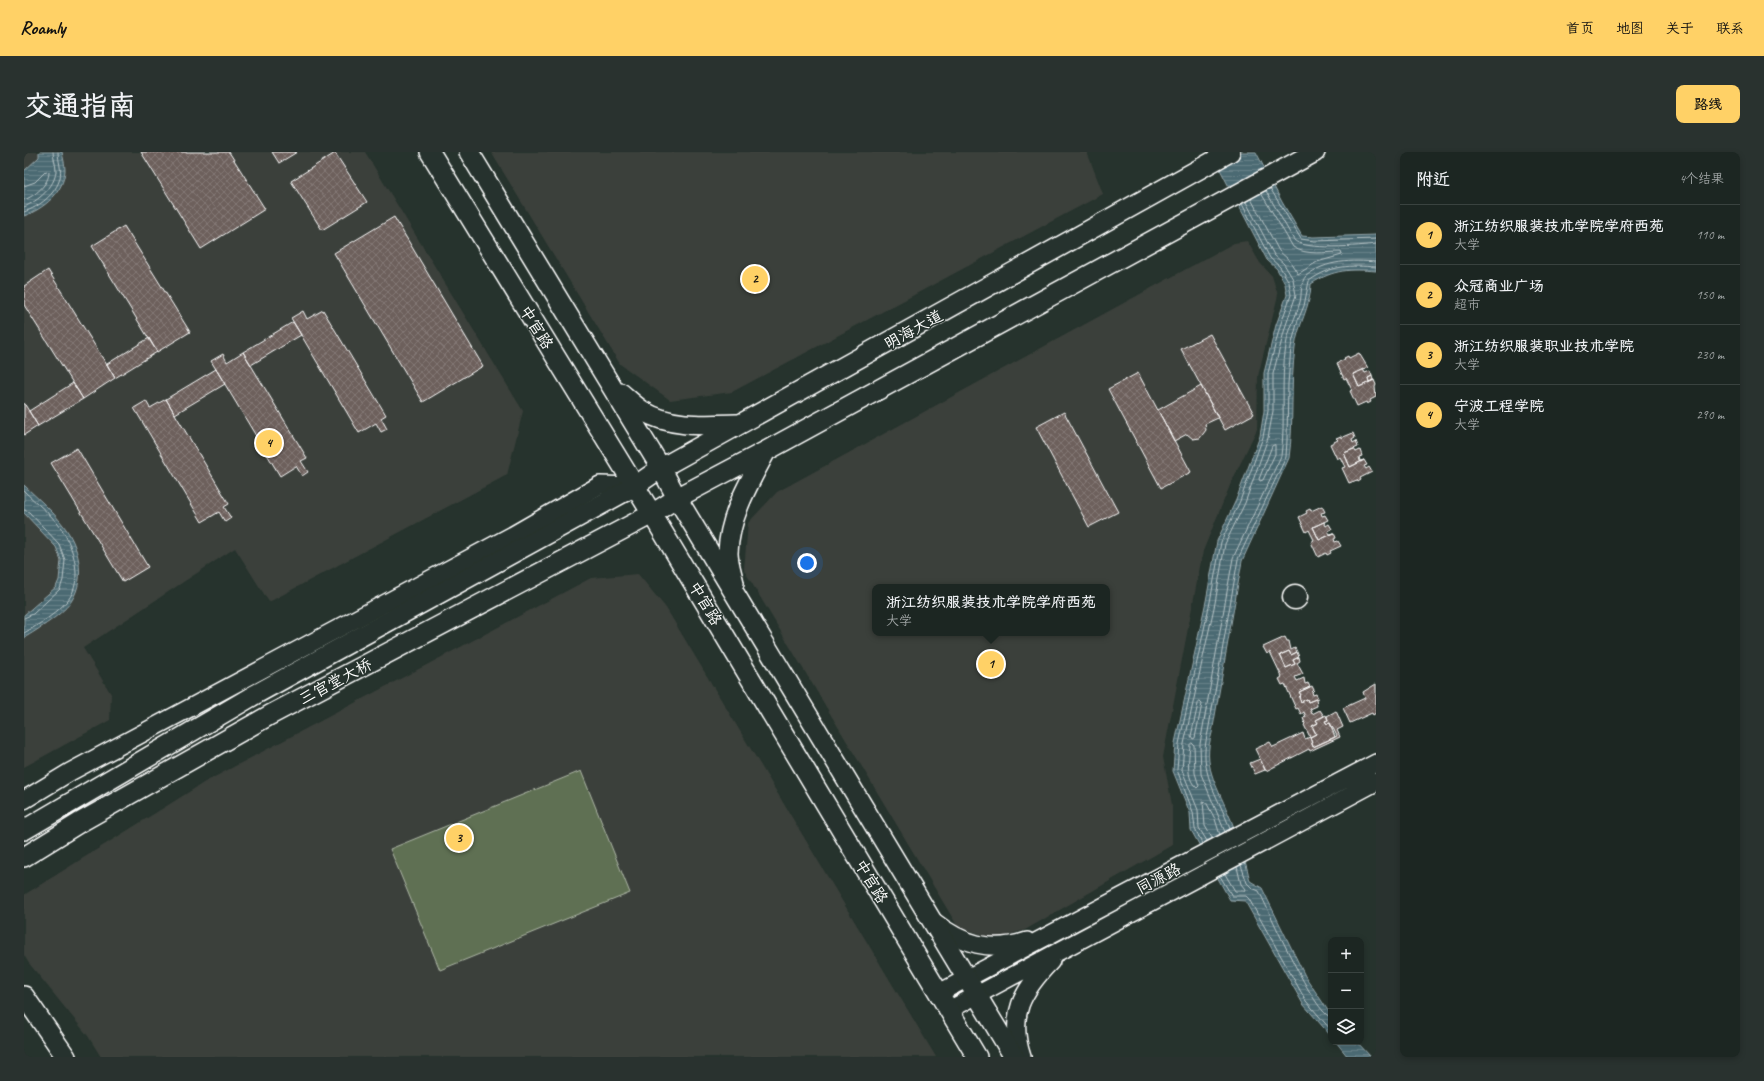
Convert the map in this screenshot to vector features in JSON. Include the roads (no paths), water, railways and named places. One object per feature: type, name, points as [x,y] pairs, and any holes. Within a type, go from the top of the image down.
[{"type":"main road","name":"中官路","points":[[430,152],[652,514],[977,1057]]},
{"type":"main road","name":"中官路","points":[[469,152],[661,468],[677,498],[1014,1057]]},
{"type":"main road","name":"明海大道","points":[[635,486],[661,468],[743,424],[1230,152]]},
{"type":"main road","points":[[652,514],[677,498],[766,452],[1315,152]]},
{"type":"main road","points":[[611,386],[643,411],[665,420],[698,426],[743,424]]},
{"type":"main road","points":[[736,596],[728,553],[733,521],[740,502],[766,452]]},
{"type":"main road","name":"三官堂大桥","points":[[24,830],[256,694],[635,486]]},
{"type":"main road","name":"三官堂大桥","points":[[24,857],[79,823],[270,715],[652,514]]},
{"type":"main road","points":[[24,996],[66,1057]]},
{"type":"street","points":[[24,800],[70,772],[506,538],[600,484],[635,486]]},
{"type":"street","name":"同源路","points":[[939,993],[1376,762]]},
{"type":"street","name":"同源路","points":[[949,1010],[1376,782]]},
{"type":"street","points":[[930,919],[949,933],[962,940],[986,945],[1012,946],[1054,933]]},
{"type":"street","points":[[1022,1057],[1016,1030],[1019,1008],[1025,992],[1042,971],[1064,949]]},
{"type":"water","points":[[39,152],[62,152],[65,168],[64,178],[57,193],[51,199],[38,209],[24,216],[24,171],[39,157]]},
{"type":"water","points":[[1211,152],[1256,152],[1282,202],[1302,236],[1376,235],[1376,271],[1342,271],[1327,275],[1311,284],[1309,301],[1296,340],[1289,458],[1242,561],[1209,745],[1212,774],[1231,820],[1250,881],[1262,888],[1305,976],[1328,1010],[1328,1033],[1303,1004],[1245,901],[1230,900],[1191,830],[1190,813],[1173,771],[1175,743],[1206,601],[1217,541],[1236,500],[1260,436],[1264,411],[1264,373],[1276,325],[1287,295],[1285,284],[1277,269],[1267,260]]},
{"type":"water","points":[[24,485],[54,514],[69,533],[77,551],[80,571],[76,591],[68,605],[50,621],[24,638],[24,615],[56,587],[59,580],[61,560],[56,547],[24,513]]},
{"type":"water","points":[[1338,1045],[1360,1045],[1371,1057],[1348,1057]]},
{"type":"place","name":"众冠商业广场","points":[[755,279]]},
{"type":"place","name":"宁波工程学院","points":[[269,443]]},
{"type":"place","name":"浙江纺织服装技术学院学府西苑","points":[[991,664]]},
{"type":"place","name":"浙江纺织服装职业技术学院","points":[[459,838]]}]
